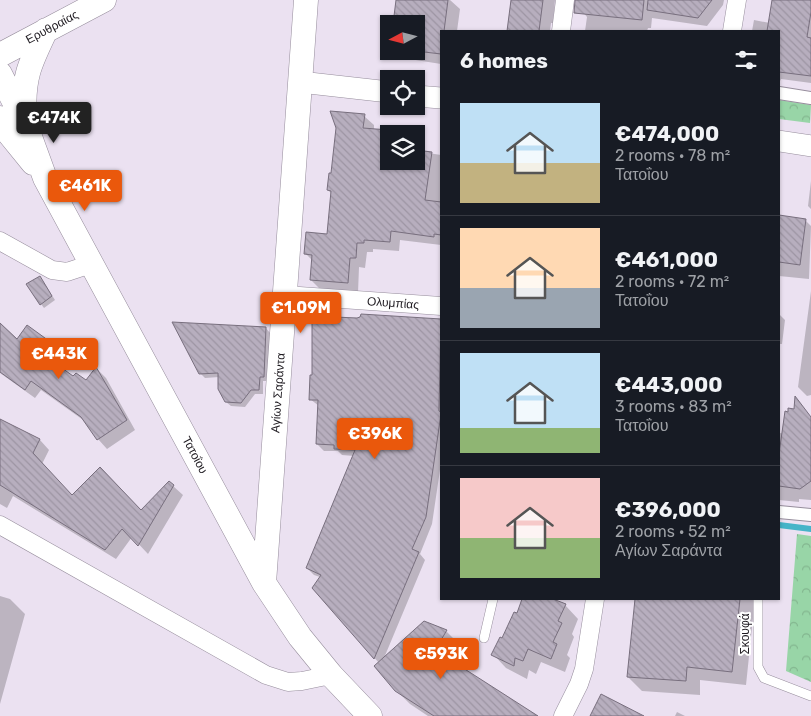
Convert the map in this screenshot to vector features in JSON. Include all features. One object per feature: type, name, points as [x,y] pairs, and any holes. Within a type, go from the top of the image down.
[{"type":"main road","name":"Ερυθραίας","points":[[0,55],[104,0]]},
{"type":"main road","name":"Αγίων Σαράντα","points":[[264,583],[306,0]]},
{"type":"main road","points":[[8,124],[23,95],[25,80],[46,30]]},
{"type":"main road","name":"Τατοΐου","points":[[0,74],[8,124],[45,178],[264,583],[300,638],[331,675],[370,716]]},
{"type":"street","points":[[561,30],[565,0]]},
{"type":"street","points":[[732,30],[737,0]]},
{"type":"street","points":[[300,82],[380,91]]},
{"type":"street","points":[[780,93],[811,98]]},
{"type":"street","points":[[425,97],[440,98]]},
{"type":"street","points":[[780,141],[811,146]]},
{"type":"street","points":[[0,241],[52,270],[67,272],[91,264]]},
{"type":"street","name":"Ολυμπίας","points":[[285,295],[440,306]]},
{"type":"street","points":[[780,512],[811,515]]},
{"type":"street","points":[[0,525],[266,676],[288,682],[331,675]]},
{"type":"street","points":[[563,716],[579,684],[584,669],[595,600]]},
{"type":"lane","points":[[484,638],[493,600]]},
{"type":"lane","name":"Σκουφά","points":[[758,600],[758,667],[764,678],[811,696]]},
{"type":"green space","points":[[780,100],[811,105],[810,123],[780,119]]},
{"type":"green space","points":[[797,534],[811,536],[811,682],[786,671]]},
{"type":"building","points":[[396,0],[448,0],[444,30],[440,30],[440,54],[425,52],[425,15],[394,15]]},
{"type":"building","points":[[511,0],[543,0],[539,30],[507,30]]},
{"type":"building","points":[[575,0],[644,0],[642,20],[574,13]]},
{"type":"building","points":[[648,0],[712,0],[698,18],[647,10]]},
{"type":"building","points":[[772,0],[811,0],[807,37],[811,38],[811,76],[780,72],[780,30],[767,30]]},
{"type":"building","points":[[330,111],[365,114],[363,128],[380,129],[380,170],[425,170],[425,151],[432,152],[425,200],[440,202],[440,235],[434,234],[434,237],[391,231],[390,242],[364,240],[364,243],[357,243],[356,258],[350,258],[348,283],[310,280],[312,255],[304,254],[306,232],[327,234],[331,191],[327,190],[329,173],[331,173],[336,128]]},
{"type":"building","points":[[780,215],[806,219],[800,265],[780,262]]},
{"type":"building","points":[[40,276],[52,296],[40,305],[26,284]]},
{"type":"building","points":[[361,314],[440,319],[440,421],[426,517],[412,549],[419,552],[374,659],[312,588],[321,575],[306,568],[355,450],[334,449],[334,445],[316,444],[318,400],[309,400],[310,375],[312,375],[312,316],[360,317]]},
{"type":"building","points":[[172,322],[266,327],[264,377],[260,377],[259,390],[251,390],[241,403],[225,402],[218,389],[218,373],[199,374]]},
{"type":"building","points":[[0,323],[17,339],[27,325],[56,346],[48,358],[73,376],[76,373],[86,380],[96,367],[127,420],[97,440],[81,417],[31,381],[25,390],[0,372]]},
{"type":"building","points":[[795,396],[811,417],[811,481],[800,489],[780,486],[780,447],[785,411],[788,412],[788,408],[794,409]]},
{"type":"building","points":[[0,419],[40,439],[33,453],[72,495],[100,467],[141,510],[169,481],[174,485],[138,546],[122,529],[105,550],[0,485]]},
{"type":"building","points":[[522,600],[556,600],[566,604],[558,621],[562,623],[553,642],[557,644],[551,659],[528,649],[523,661],[515,658],[514,666],[491,655],[500,637],[502,638],[514,612],[517,613]]},
{"type":"building","points":[[635,600],[740,600],[732,672],[687,667],[686,681],[627,677]]},
{"type":"building","points":[[424,621],[447,630],[435,650],[538,716],[434,716],[395,691],[374,666]]},
{"type":"building","points":[[601,694],[644,716],[590,716]]},
{"type":"waterway","points":[[780,525],[811,529]]}]
